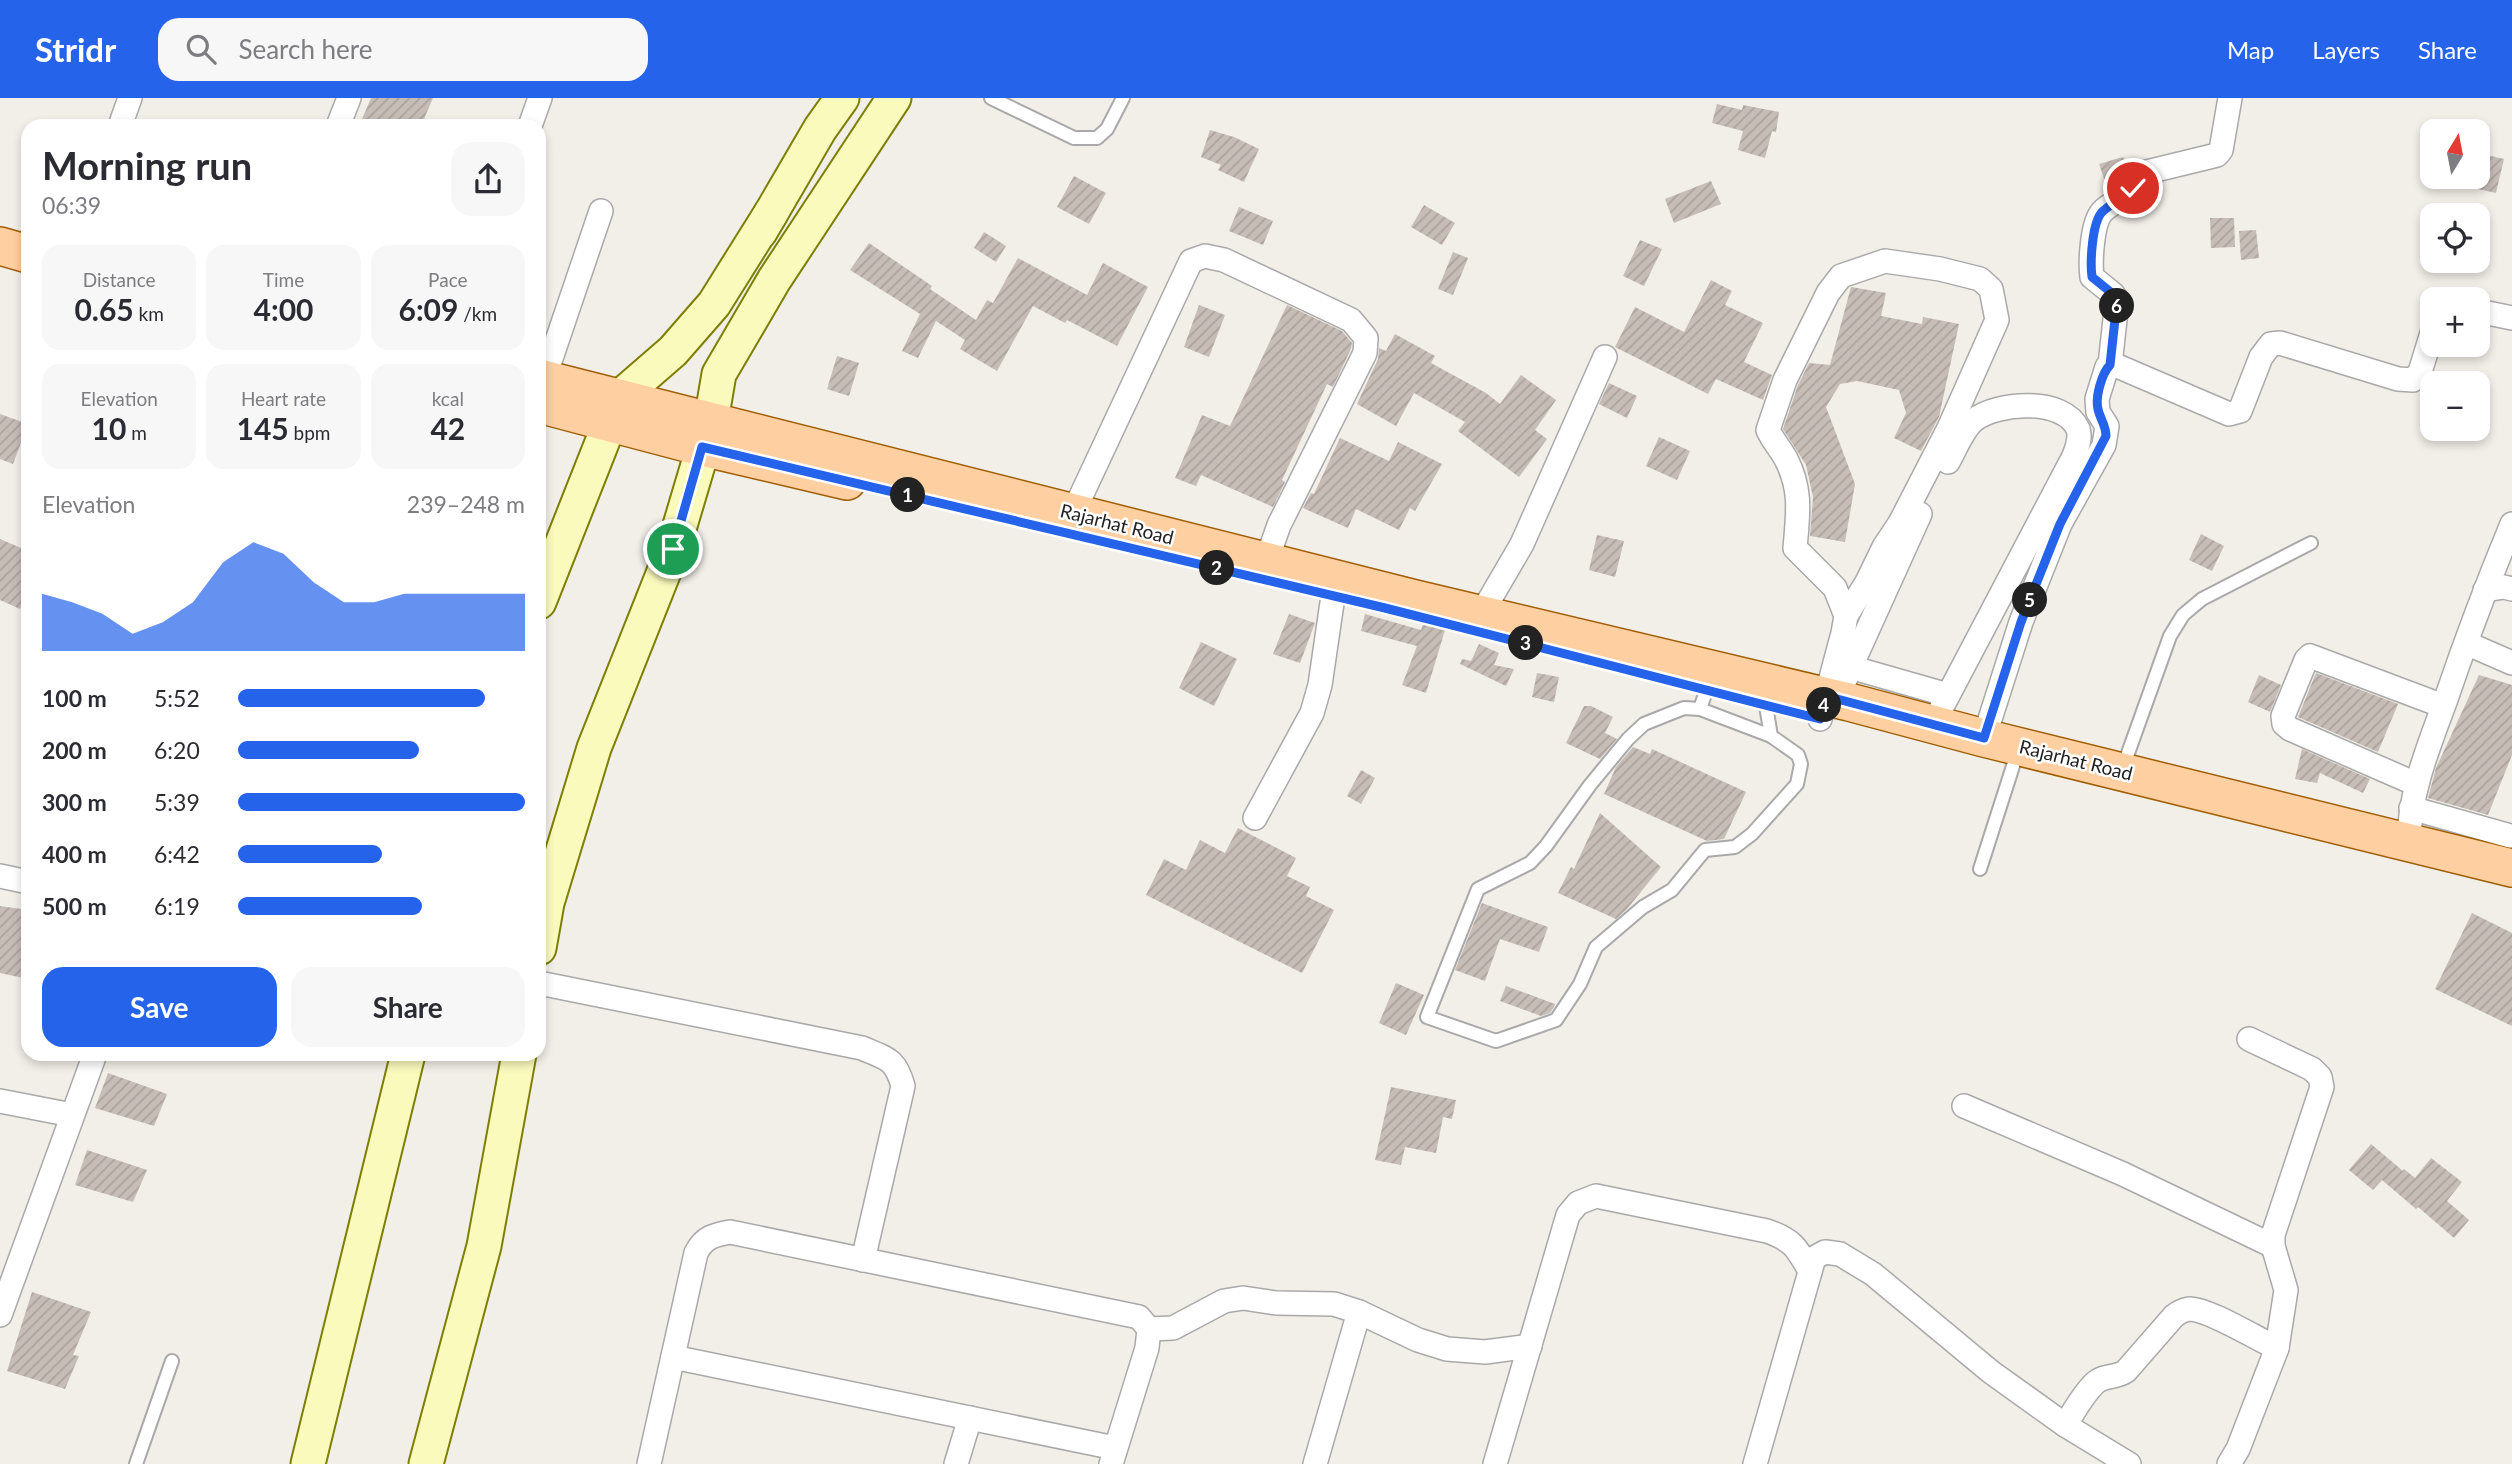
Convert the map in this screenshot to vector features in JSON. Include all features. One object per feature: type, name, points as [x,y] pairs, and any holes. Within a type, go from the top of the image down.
[{"type":"main road","points":[[546,584],[615,410],[710,330],[771,213],[842,98]]},
{"type":"main road","points":[[546,909],[594,748],[673,549],[707,434],[719,374],[774,280],[894,98]]},
{"type":"main road","points":[[0,246],[21,252]]},
{"type":"main road","points":[[0,271],[21,276]]},
{"type":"main road","name":"Rajarhat Road","points":[[546,389],[615,410],[1333,596],[1704,699],[1768,721],[1833,695],[2012,766],[2509,858]]},
{"type":"main road","name":"Rajarhat Road","points":[[707,434],[1073,513],[1480,616],[1833,695],[1940,710],[1984,738],[2407,838]]},
{"type":"main road","points":[[308,1464],[406,1061]]},
{"type":"main road","points":[[426,1464],[484,1246],[518,1061]]},
{"type":"street","points":[[122,119],[130,98]]},
{"type":"street","points":[[341,119],[349,98]]},
{"type":"street","points":[[532,119],[540,98]]},
{"type":"street","points":[[1984,738],[2021,622],[2060,524],[2104,445],[2106,426],[2098,412],[2097,399],[2105,371],[2110,365],[2117,301],[2113,294],[2092,277],[2096,221],[2102,212],[2128,194],[2138,179],[2147,172],[2217,155],[2221,150],[2230,98]]},
{"type":"street","points":[[546,372],[601,211]]},
{"type":"street","points":[[1073,513],[1191,261],[1205,256],[1224,260],[1351,320],[1366,338],[1365,353],[1279,525],[1266,562]]},
{"type":"street","points":[[1833,695],[1846,616],[1900,523],[1949,428],[1997,320],[1991,289],[1980,279],[1940,269],[1885,261],[1841,276],[1828,293],[1786,380],[1768,430],[1790,467],[1799,497],[1795,548],[1835,588],[1846,616]]},
{"type":"street","points":[[2490,313],[2512,318]]},
{"type":"street","points":[[2110,365],[2229,414],[2236,414],[2240,411],[2262,357],[2271,344],[2280,343],[2398,379],[2413,380],[2420,372],[2425,357]]},
{"type":"street","points":[[1480,616],[1522,544],[1605,357]]},
{"type":"street","points":[[1833,695],[1932,488],[1972,421],[1990,411],[2012,405],[2040,407],[2066,415],[2078,429],[2079,441],[2074,456],[1940,710]]},
{"type":"street","points":[[2509,858],[2407,838],[2416,784],[2485,590],[2512,524]]},
{"type":"street","points":[[2485,590],[2504,587],[2512,589]]},
{"type":"street","points":[[1255,818],[1312,713],[1320,685],[1333,596]]},
{"type":"street","points":[[2466,643],[2512,663]]},
{"type":"street","points":[[2416,784],[2290,729],[2284,724],[2283,716],[2310,656],[2443,706]]},
{"type":"street","points":[[0,876],[21,880]]},
{"type":"street","points":[[546,984],[862,1048],[885,1058],[897,1067],[903,1086],[863,1260]]},
{"type":"street","points":[[2229,1464],[2238,1450],[2277,1349],[2286,1290],[2273,1245],[2273,1235],[2322,1087],[2320,1077],[2312,1069],[2249,1039]]},
{"type":"street","points":[[0,1315],[92,1061]]},
{"type":"street","points":[[0,1101],[72,1115]]},
{"type":"street","points":[[1965,1106],[2123,1174],[2273,1245]]},
{"type":"street","points":[[1495,1464],[1567,1215],[1578,1203],[1596,1196],[1767,1231],[1787,1238],[1797,1248],[1810,1271]]},
{"type":"street","points":[[649,1464],[696,1253],[701,1243],[710,1237],[730,1231],[1139,1317],[1149,1329],[1147,1348],[1113,1456],[970,1418],[673,1357]]},
{"type":"street","points":[[1755,1464],[1814,1258],[1825,1252],[1840,1254],[1872,1273],[1992,1372],[2065,1425],[2129,1464]]},
{"type":"street","points":[[1149,1329],[1173,1328],[1224,1301],[1243,1298],[1276,1303],[1334,1304],[1359,1312],[1418,1340],[1447,1349],[1485,1352],[1530,1346]]},
{"type":"street","points":[[2065,1425],[2095,1383],[2103,1378],[2121,1376],[2174,1316],[2182,1311],[2192,1309],[2207,1314],[2277,1349]]},
{"type":"street","points":[[1315,1464],[1359,1312]]},
{"type":"street","points":[[956,1464],[970,1418]]},
{"type":"lane","points":[[991,98],[1074,138],[1097,138],[1107,129],[1123,98]]},
{"type":"lane","points":[[2121,772],[2170,636],[2183,615],[2203,599],[2311,543]]},
{"type":"lane","points":[[1704,699],[1644,724],[1628,738],[1546,846],[1530,863],[1478,889],[1427,1017],[1496,1041],[1556,1020],[1580,984],[1596,947],[1643,907],[1672,890],[1705,850],[1735,847],[1752,834],[1797,784],[1801,764],[1798,755],[1768,721]]},
{"type":"lane","points":[[1980,869],[2012,766]]},
{"type":"lane","points":[[136,1464],[172,1361]]},
{"type":"building","points":[[371,98],[433,98],[424,119],[362,119]]},
{"type":"building","points":[[1717,104],[1742,110],[1743,105],[1779,112],[1776,132],[1772,131],[1765,158],[1738,150],[1743,131],[1712,123]]},
{"type":"building","points":[[1210,130],[1234,137],[1259,149],[1244,182],[1218,170],[1221,165],[1201,157]]},
{"type":"building","points":[[2490,156],[2504,159],[2496,193],[2478,189],[2490,189]]},
{"type":"building","points":[[2123,157],[2128,172],[2119,183],[2107,187],[2099,164]]},
{"type":"building","points":[[1074,176],[1106,193],[1089,224],[1057,207]]},
{"type":"building","points":[[1711,181],[1721,204],[1674,223],[1665,199]]},
{"type":"building","points":[[1424,205],[1455,223],[1442,245],[1411,227]]},
{"type":"building","points":[[1239,207],[1273,221],[1263,245],[1229,231]]},
{"type":"building","points":[[2210,218],[2234,218],[2235,247],[2211,248]]},
{"type":"building","points":[[2256,230],[2259,258],[2241,260],[2239,231]]},
{"type":"building","points":[[984,232],[1006,246],[996,262],[974,248]]},
{"type":"building","points":[[1640,240],[1662,249],[1644,286],[1623,276]]},
{"type":"building","points":[[869,243],[976,320],[987,300],[993,303],[1018,258],[1087,295],[1103,263],[1148,287],[1117,346],[1033,306],[997,371],[960,349],[965,340],[936,321],[918,358],[902,351],[920,314],[850,270]]},
{"type":"building","points":[[1453,252],[1468,258],[1453,295],[1438,289]]},
{"type":"building","points":[[1711,280],[1732,291],[1725,305],[1763,323],[1744,362],[1772,375],[1763,400],[1716,379],[1708,394],[1615,347],[1635,307],[1684,332]]},
{"type":"building","points":[[1851,287],[1886,293],[1881,316],[1922,324],[1923,317],[1959,324],[1939,417],[1921,451],[1894,438],[1906,413],[1899,390],[1857,381],[1840,384],[1826,407],[1855,484],[1845,542],[1810,536],[1813,497],[1806,465],[1783,429],[1798,385],[1809,363],[1830,365]]},
{"type":"building","points":[[1199,305],[1225,315],[1209,357],[1184,347]]},
{"type":"building","points":[[1287,305],[1342,331],[1352,343],[1333,387],[1327,384],[1282,480],[1285,482],[1273,507],[1201,475],[1196,486],[1175,478],[1202,415],[1230,426]]},
{"type":"building","points":[[1395,334],[1435,356],[1431,363],[1486,393],[1500,404],[1521,375],[1556,400],[1535,430],[1547,439],[1519,477],[1458,431],[1465,422],[1414,393],[1396,426],[1357,404],[1378,359],[1379,348],[1386,351]]},
{"type":"building","points":[[837,356],[859,363],[849,396],[827,389]]},
{"type":"building","points":[[1609,383],[1637,396],[1627,418],[1599,404]]},
{"type":"building","points":[[0,414],[21,422],[21,443],[13,464],[0,459]]},
{"type":"building","points":[[1659,437],[1690,451],[1677,480],[1646,466]]},
{"type":"building","points":[[1340,438],[1389,461],[1398,442],[1442,464],[1415,511],[1410,508],[1399,530],[1356,509],[1348,528],[1303,508],[1311,493],[1314,494]]},
{"type":"building","points":[[2201,534],[2224,546],[2212,571],[2189,560]]},
{"type":"building","points":[[1597,535],[1624,541],[1615,577],[1589,570]]},
{"type":"building","points":[[0,539],[21,548],[21,607],[20,609],[0,600]]},
{"type":"building","points":[[1289,614],[1315,623],[1300,663],[1273,654]]},
{"type":"building","points":[[1365,614],[1421,630],[1423,624],[1445,630],[1426,693],[1402,685],[1417,646],[1361,631]]},
{"type":"building","points":[[1201,642],[1237,659],[1214,706],[1179,688]]},
{"type":"building","points":[[1479,644],[1499,653],[1494,665],[1514,669],[1506,686],[1460,664],[1462,659],[1471,661]]},
{"type":"building","points":[[1537,673],[1559,677],[1554,702],[1532,697]]},
{"type":"building","points":[[2316,673],[2398,704],[2378,752],[2298,717]]},
{"type":"building","points":[[2259,675],[2281,685],[2270,712],[2248,702]]},
{"type":"building","points":[[2479,675],[2512,685],[2512,755],[2488,815],[2428,798],[2436,768]]},
{"type":"building","points":[[1584,706],[1591,706],[1613,717],[1605,733],[1617,739],[1600,759],[1566,743]]},
{"type":"building","points":[[1633,747],[1650,754],[1652,749],[1746,792],[1724,839],[1707,841],[1604,794],[1616,767]]},
{"type":"building","points":[[2302,749],[2370,779],[2363,793],[2320,773],[2317,783],[2295,779]]},
{"type":"building","points":[[1361,770],[1375,778],[1361,804],[1347,796]]},
{"type":"building","points":[[1600,813],[1661,867],[1616,919],[1558,893],[1571,867],[1574,869]]},
{"type":"building","points":[[1238,828],[1296,858],[1287,876],[1310,887],[1306,896],[1334,910],[1302,973],[1146,895],[1164,859],[1186,870],[1200,840],[1225,853]]},
{"type":"building","points":[[1482,903],[1548,927],[1539,952],[1500,939],[1485,981],[1455,970]]},
{"type":"building","points":[[0,906],[21,909],[21,978],[0,973]]},
{"type":"building","points":[[2472,913],[2512,933],[2512,1026],[2435,989]]},
{"type":"building","points":[[1396,983],[1424,995],[1406,1035],[1379,1023]]},
{"type":"building","points":[[1506,986],[1555,1004],[1554,1007],[1550,1013],[1541,1016],[1500,1001]]},
{"type":"building","points":[[108,1073],[167,1094],[154,1126],[95,1108]]},
{"type":"building","points":[[1391,1087],[1456,1100],[1452,1119],[1443,1117],[1436,1153],[1405,1147],[1401,1165],[1375,1160]]},
{"type":"building","points":[[2371,1144],[2415,1178],[2431,1158],[2462,1182],[2447,1201],[2469,1220],[2454,1238],[2382,1180],[2373,1190],[2349,1170]]},
{"type":"building","points":[[87,1150],[147,1170],[133,1202],[75,1185]]},
{"type":"building","points":[[32,1292],[91,1312],[73,1355],[79,1356],[65,1389],[7,1371]]},
{"type":"route","points":[[673,549],[702,447],[1385,608],[1820,719],[1826,696],[1984,738],[2021,622],[2060,524],[2104,445],[2106,426],[2098,412],[2097,399],[2105,371],[2110,365],[2118,311],[2113,294],[2092,277],[2094,236],[2096,221],[2102,212],[2133,188]]}]
